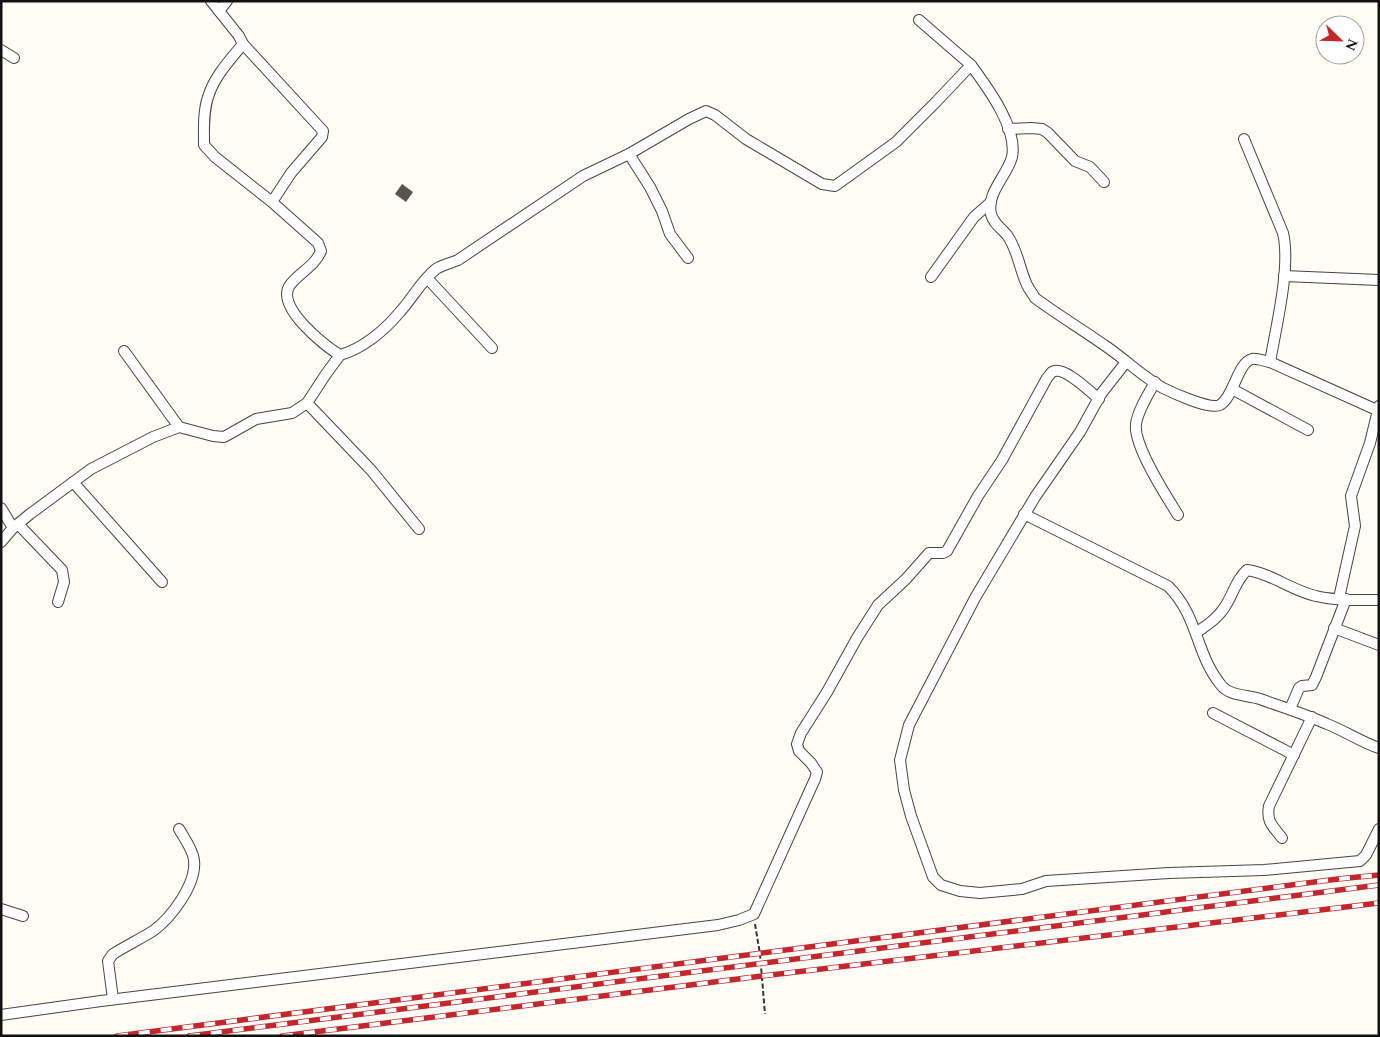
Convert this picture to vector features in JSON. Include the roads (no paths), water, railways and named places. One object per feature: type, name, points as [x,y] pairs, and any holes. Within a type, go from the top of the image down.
[{"type":"street","points":[[211,1],[239,36],[243,44],[323,131],[322,137],[291,174],[272,202]]},
{"type":"street","points":[[220,12],[227,1]]},
{"type":"street","points":[[919,20],[971,65],[989,91],[1012,140],[1012,158],[991,202],[974,217],[931,277]]},
{"type":"street","points":[[243,44],[220,72],[208,97],[204,115],[204,145],[215,157],[272,202],[318,243],[322,251],[318,259],[290,286],[287,294],[289,305],[299,319],[326,348],[340,355],[353,352],[374,337],[399,313],[418,287],[437,268],[466,255],[583,176],[629,154],[706,111],[715,115],[746,139],[822,184],[835,186],[896,142],[971,65]]},
{"type":"street","points":[[1,50],[14,58]]},
{"type":"street","points":[[1008,129],[1042,129],[1075,161],[1090,167],[1104,182]]},
{"type":"street","points":[[1244,139],[1283,233],[1286,246],[1284,276],[1270,362]]},
{"type":"street","points":[[629,154],[650,187],[662,211],[670,234],[688,258]]},
{"type":"street","points":[[991,202],[991,214],[996,224],[1007,236],[1018,256],[1027,285],[1035,298],[1162,387],[1192,400],[1217,406],[1222,403],[1232,388],[1244,365],[1254,358],[1270,362],[1378,409],[1370,443],[1351,496],[1355,526],[1342,599],[1334,628],[1312,685],[1299,688],[1290,709]]},
{"type":"street","points":[[1284,276],[1379,280]]},
{"type":"street","points":[[427,278],[492,348]]},
{"type":"street","points":[[124,351],[179,427]]},
{"type":"street","points":[[1,542],[16,526],[91,469],[153,437],[179,427],[224,437],[256,419],[292,413],[307,403],[340,355]]},
{"type":"street","points":[[1126,362],[1099,399],[1080,432],[1024,514],[975,598],[910,725],[900,760],[904,790],[911,816],[933,877],[941,885],[960,891],[980,893],[1022,890],[1046,881],[1169,873],[1264,870],[1360,861],[1366,855],[1379,829]]},
{"type":"street","points":[[1,1015],[113,999],[718,925],[754,914],[816,779],[817,772],[799,751],[797,744],[801,733],[878,606],[929,553],[943,554],[947,551],[978,496],[1002,460],[1047,378],[1053,372],[1059,371],[1074,378],[1099,399]]},
{"type":"street","points":[[1155,382],[1138,415],[1136,426],[1137,438],[1159,483],[1178,515]]},
{"type":"street","points":[[1232,388],[1308,430]]},
{"type":"street","points":[[307,403],[371,470],[419,529]]},
{"type":"street","points":[[73,482],[162,582]]},
{"type":"street","points":[[1,508],[16,526],[62,570],[64,582],[58,602]]},
{"type":"street","points":[[1024,514],[1168,586],[1180,598],[1197,632],[1201,651],[1222,688],[1234,693],[1255,697],[1312,717],[1366,744],[1379,748]]},
{"type":"street","points":[[1197,632],[1214,620],[1226,604],[1239,577],[1247,570],[1256,571],[1288,587],[1317,597],[1379,600]]},
{"type":"street","points":[[1334,628],[1379,645]]},
{"type":"street","points":[[1213,712],[1294,755]]},
{"type":"street","points":[[1282,838],[1269,822],[1267,815],[1269,806],[1312,717]]},
{"type":"street","points":[[113,999],[108,961],[114,954],[161,924],[177,906],[190,885],[194,869],[194,859],[179,829]]},
{"type":"street","points":[[1,909],[23,916]]},
{"type":"railway","points":[[117,1036],[1379,875]]},
{"type":"railway","points":[[189,1036],[1379,885]]},
{"type":"railway","points":[[282,1036],[762,976],[1379,903]]}]
